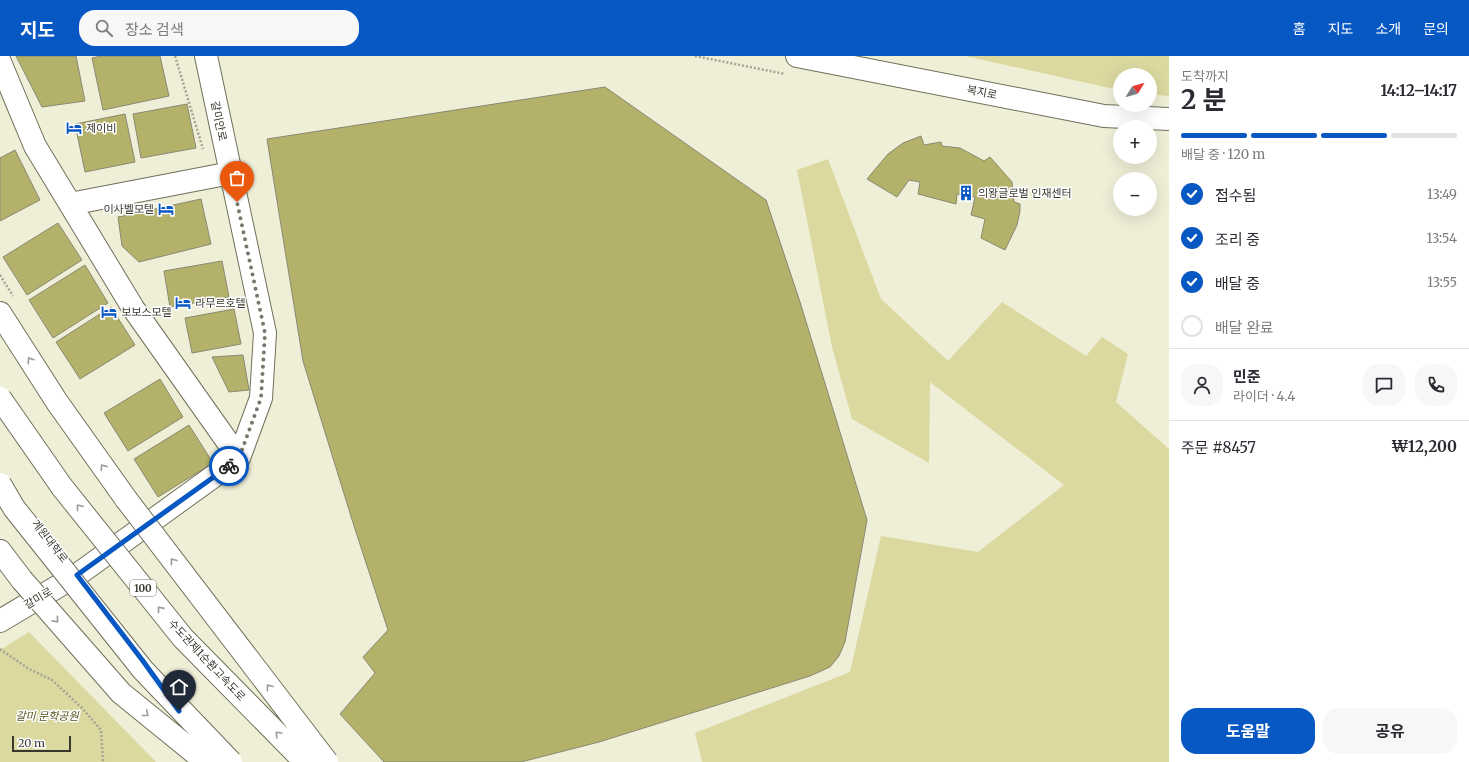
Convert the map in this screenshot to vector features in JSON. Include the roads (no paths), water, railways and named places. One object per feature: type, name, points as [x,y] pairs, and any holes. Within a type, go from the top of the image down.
[{"type":"main road","name":"갈미안로","points":[[206,56],[221,175],[265,333],[261,398],[239,458]]},
{"type":"main road","name":"복지로","points":[[797,56],[1104,116],[1169,119]]},
{"type":"main road","points":[[0,62],[34,146],[133,308],[239,458],[77,575]]},
{"type":"main road","points":[[70,204],[221,175]]},
{"type":"main road","points":[[0,313],[57,402],[126,499],[327,762]]},
{"type":"main road","name":"수도권제1순환고속도로","points":[[0,398],[62,487],[183,638],[305,762]]},
{"type":"main road","name":"계원대학로","points":[[0,472],[14,495],[143,661],[216,762]]},
{"type":"main road","points":[[0,484],[14,508],[143,670],[231,762]]},
{"type":"main road","points":[[0,551],[22,580],[121,693],[206,762]]},
{"type":"main road","name":"갈미로","points":[[0,621],[77,575]]},
{"type":"place","name":"제이비","points":[[74,128]]},
{"type":"place","name":"의왕글로벌 인재센터","points":[[966,193]]},
{"type":"place","name":"이사벨모텔","points":[[166,209]]},
{"type":"place","name":"라무르호텔","points":[[183,303]]},
{"type":"place","name":"보보스모텔","points":[[109,312]]},
{"type":"park label","name":"갈미 문학공원","points":[[47,716]]}]
